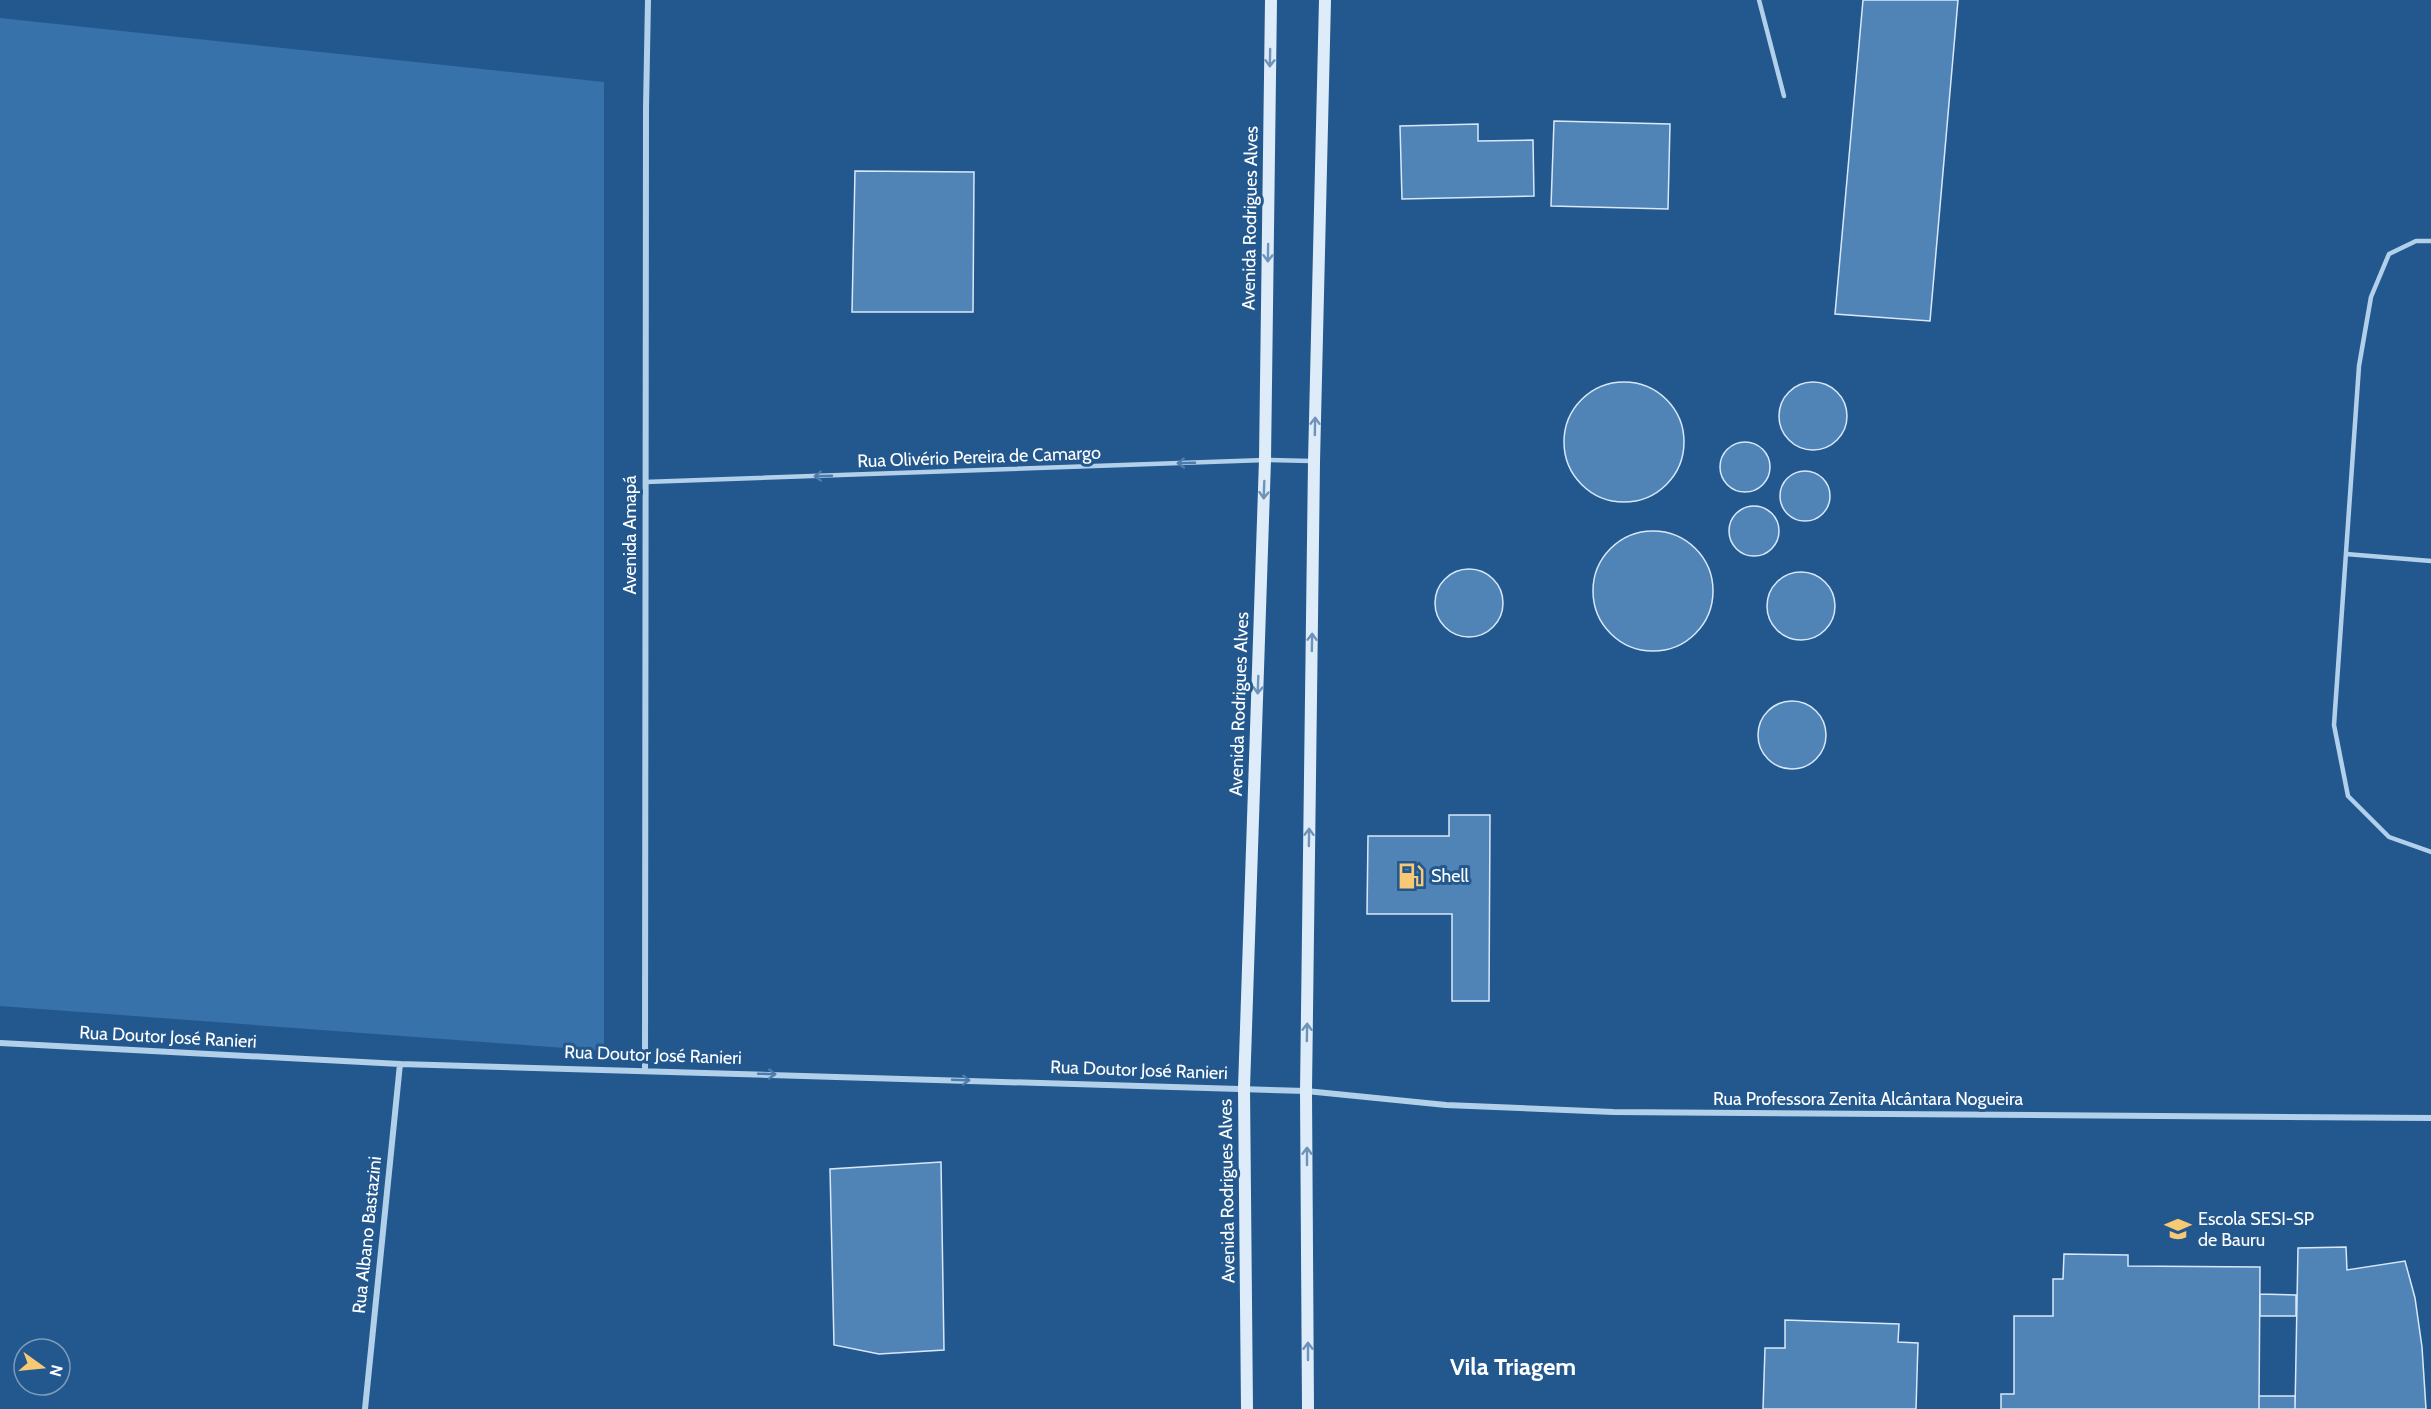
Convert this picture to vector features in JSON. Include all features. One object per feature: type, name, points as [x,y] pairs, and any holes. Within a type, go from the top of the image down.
[{"type":"main road","name":"Avenida Rodrigues Alves","points":[[1248,1409],[1244,1088],[1265,460],[1271,0]]},
{"type":"main road","points":[[1308,1409],[1306,1091],[1314,462],[1325,0]]},
{"type":"street","name":"Avenida Amapá","points":[[645,1070],[648,0]]},
{"type":"street","name":"Rua Doutor José Ranieri","points":[[0,1043],[400,1064],[1306,1091]]},
{"type":"street","name":"Rua Albano Bastazini","points":[[365,1409],[400,1064]]},
{"type":"street","name":"Rua Professora Zenita Alcântara Nogueira","points":[[1306,1091],[1446,1105],[1613,1112],[2431,1118]]},
{"type":"lane","points":[[1759,0],[1784,96]]},
{"type":"lane","points":[[2431,241],[2416,241],[2389,254],[2371,297],[2359,366],[2334,725],[2348,796],[2389,837],[2431,852]]},
{"type":"lane","name":"Rua Olivério Pereira de Camargo","points":[[645,482],[1265,460],[1314,462]]},
{"type":"lane","points":[[2346,554],[2431,561]]},
{"type":"shaded area","points":[[0,18],[604,82],[604,1051],[0,1006]]},
{"type":"building","points":[[1863,0],[1958,0],[1930,321],[1835,314]]},
{"type":"building","points":[[1554,121],[1670,124],[1668,209],[1551,206]]},
{"type":"building","points":[[1478,124],[1478,141],[1533,140],[1534,196],[1402,199],[1400,126]]},
{"type":"building","points":[[855,171],[974,172],[973,312],[852,312]]},
{"type":"building","points":[[1624,382],[1647,386],[1666,400],[1680,419],[1684,442],[1680,465],[1666,484],[1647,498],[1624,502],[1601,498],[1582,484],[1568,465],[1564,442],[1568,419],[1582,400],[1601,386]]},
{"type":"building","points":[[1813,382],[1826,385],[1837,392],[1844,403],[1847,416],[1844,429],[1837,440],[1826,447],[1813,450],[1800,447],[1789,440],[1782,429],[1779,416],[1782,403],[1789,392],[1800,385]]},
{"type":"building","points":[[1740,442],[1750,442],[1763,449],[1770,462],[1770,472],[1763,485],[1750,492],[1740,492],[1731,488],[1724,481],[1720,472],[1720,462],[1724,453],[1731,446]]},
{"type":"building","points":[[1800,471],[1810,471],[1823,478],[1830,491],[1830,501],[1823,514],[1810,521],[1800,521],[1791,517],[1784,510],[1780,501],[1780,491],[1784,482],[1791,475]]},
{"type":"building","points":[[1749,506],[1759,506],[1772,513],[1779,526],[1779,536],[1772,549],[1759,556],[1749,556],[1740,552],[1733,545],[1729,536],[1729,526],[1733,517],[1740,510]]},
{"type":"building","points":[[1653,531],[1676,535],[1695,549],[1709,568],[1713,591],[1709,614],[1695,633],[1676,647],[1653,651],[1630,647],[1611,633],[1597,614],[1593,591],[1597,568],[1611,549],[1630,535]]},
{"type":"building","points":[[1469,569],[1482,572],[1493,579],[1500,590],[1503,603],[1500,616],[1493,627],[1482,634],[1469,637],[1456,634],[1445,627],[1438,616],[1435,603],[1438,590],[1445,579],[1456,572]]},
{"type":"building","points":[[1801,572],[1814,575],[1825,582],[1832,593],[1835,606],[1832,619],[1825,630],[1814,637],[1801,640],[1788,637],[1777,630],[1770,619],[1767,606],[1770,593],[1777,582],[1788,575]]},
{"type":"building","points":[[1792,701],[1805,704],[1816,711],[1823,722],[1826,735],[1823,748],[1816,759],[1805,766],[1792,769],[1779,766],[1768,759],[1761,748],[1758,735],[1761,722],[1768,711],[1779,704]]},
{"type":"building","points":[[1449,815],[1490,815],[1489,1001],[1452,1001],[1452,914],[1367,914],[1368,836],[1449,836]]},
{"type":"building","points":[[941,1162],[944,1350],[879,1354],[834,1345],[830,1169]]},
{"type":"building","points":[[2346,1247],[2347,1270],[2405,1261],[2415,1298],[2422,1347],[2426,1409],[2295,1409],[2298,1248]]},
{"type":"building","points":[[2064,1254],[2128,1255],[2128,1266],[2260,1267],[2259,1409],[2001,1409],[2001,1394],[2014,1394],[2014,1316],[2053,1316],[2053,1279],[2063,1279]]},
{"type":"building","points":[[2260,1294],[2296,1295],[2296,1316],[2260,1316]]},
{"type":"building","points":[[1785,1320],[1899,1324],[1898,1342],[1918,1343],[1916,1409],[1763,1409],[1765,1348],[1785,1348]]},
{"type":"building","points":[[2259,1396],[2295,1396],[2295,1409],[2259,1409]]},
{"type":"place","name":"Shell","points":[[1411,876]]},
{"type":"place","name":"Escola SESI-SP de Bauru","points":[[2178,1229]]},
{"type":"district","name":"Vila Triagem","points":[[1513,1366]]}]
